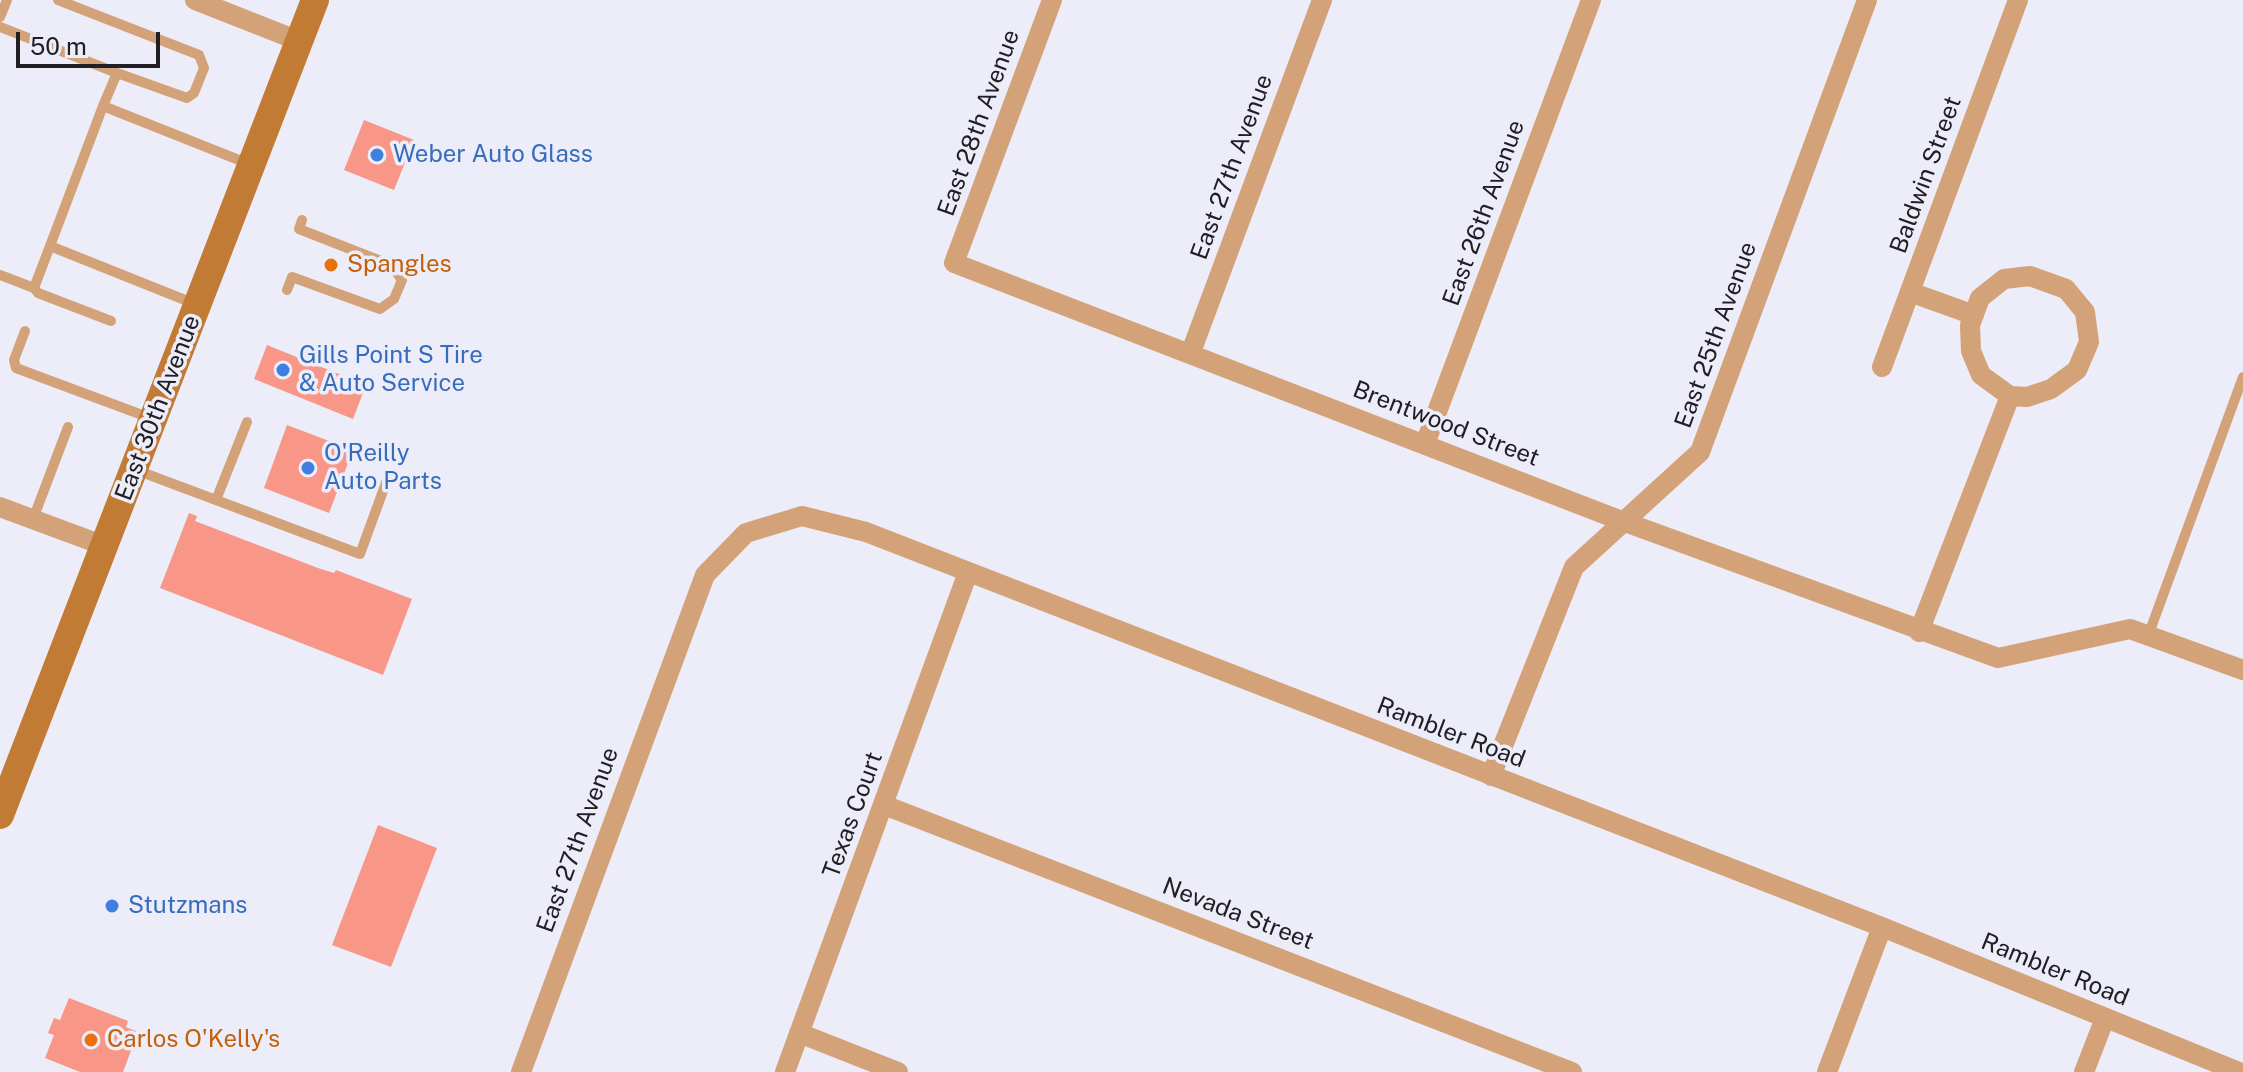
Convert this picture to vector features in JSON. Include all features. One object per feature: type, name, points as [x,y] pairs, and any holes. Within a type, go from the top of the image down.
[{"type":"main road","name":"East 30th Avenue","points":[[0,815],[315,0]]},
{"type":"street","points":[[195,0],[299,41]]},
{"type":"street","name":"East 28th Avenue","points":[[954,263],[1052,0]]},
{"type":"street","name":"East 27th Avenue","points":[[1191,352],[1322,0]]},
{"type":"street","name":"East 26th Avenue","points":[[1425,444],[1591,0]]},
{"type":"street","name":"East 25th Avenue","points":[[1491,776],[1574,567],[1700,452],[1867,0]]},
{"type":"street","name":"Baldwin Street","points":[[1882,367],[2018,0]]},
{"type":"street","name":"Brentwood Street","points":[[954,263],[1622,521],[1919,632],[1998,658],[2130,629],[2243,670]]},
{"type":"street","points":[[2030,276],[2066,289],[2085,312],[2089,342],[2077,370],[2051,389],[2027,397],[2010,396],[1981,375],[1971,351],[1974,315],[1980,298],[2004,279],[2030,276]]},
{"type":"street","points":[[1910,292],[1974,315]]},
{"type":"street","points":[[1919,632],[2010,396]]},
{"type":"street","points":[[0,507],[105,546]]},
{"type":"street","name":"Rambler Road","points":[[684,626],[705,575],[746,533],[802,516],[866,532],[967,575],[1882,927],[2239,1072]]},
{"type":"street","name":"Texas Court","points":[[785,1072],[967,575]]},
{"type":"street","name":"East 27th Avenue","points":[[521,1072],[684,626]]},
{"type":"street","name":"Nevada Street","points":[[884,805],[1572,1072]]},
{"type":"street","points":[[1827,1072],[1882,927]]},
{"type":"street","points":[[2084,1072],[2105,1018]]},
{"type":"street","points":[[799,1033],[898,1072]]},
{"type":"lane","points":[[0,17],[7,0]]},
{"type":"lane","points":[[0,27],[187,98],[194,93],[204,68],[199,55],[58,0]]},
{"type":"lane","points":[[34,288],[117,73]]},
{"type":"lane","points":[[103,106],[251,165]]},
{"type":"lane","points":[[287,290],[292,277],[380,309],[394,299],[402,280],[391,265],[299,229],[302,220]]},
{"type":"lane","points":[[50,246],[198,305]]},
{"type":"lane","points":[[0,275],[111,321]]},
{"type":"lane","points":[[25,331],[14,360],[16,368],[154,420]]},
{"type":"lane","points":[[2148,636],[2243,377]]},
{"type":"lane","points":[[216,500],[247,422]]},
{"type":"lane","points":[[33,519],[68,427]]},
{"type":"lane","points":[[135,469],[360,554],[387,480]]},
{"type":"building","points":[[364,120],[414,140],[394,190],[344,170]]},
{"type":"building","points":[[267,345],[366,385],[353,419],[254,379]]},
{"type":"building","points":[[287,425],[353,450],[329,513],[264,488]]},
{"type":"building","points":[[189,513],[197,516],[195,521],[318,568],[334,573],[336,570],[412,599],[383,675],[160,588]]},
{"type":"building","points":[[378,825],[437,848],[391,967],[332,945]]},
{"type":"building","points":[[69,998],[128,1021],[126,1027],[138,1032],[123,1072],[80,1072],[45,1058],[54,1035],[48,1033],[54,1018],[60,1020]]},
{"type":"place","name":"Weber Auto Glass","points":[[377,155]]},
{"type":"place","name":"Spangles","points":[[331,265]]},
{"type":"place","name":"Gills Point S Tire & Auto Service","points":[[283,370]]},
{"type":"place","name":"O'Reilly Auto Parts","points":[[308,468]]},
{"type":"place","name":"Stutzmans","points":[[112,906]]},
{"type":"place","name":"Carlos O'Kelly's","points":[[91,1040]]}]
